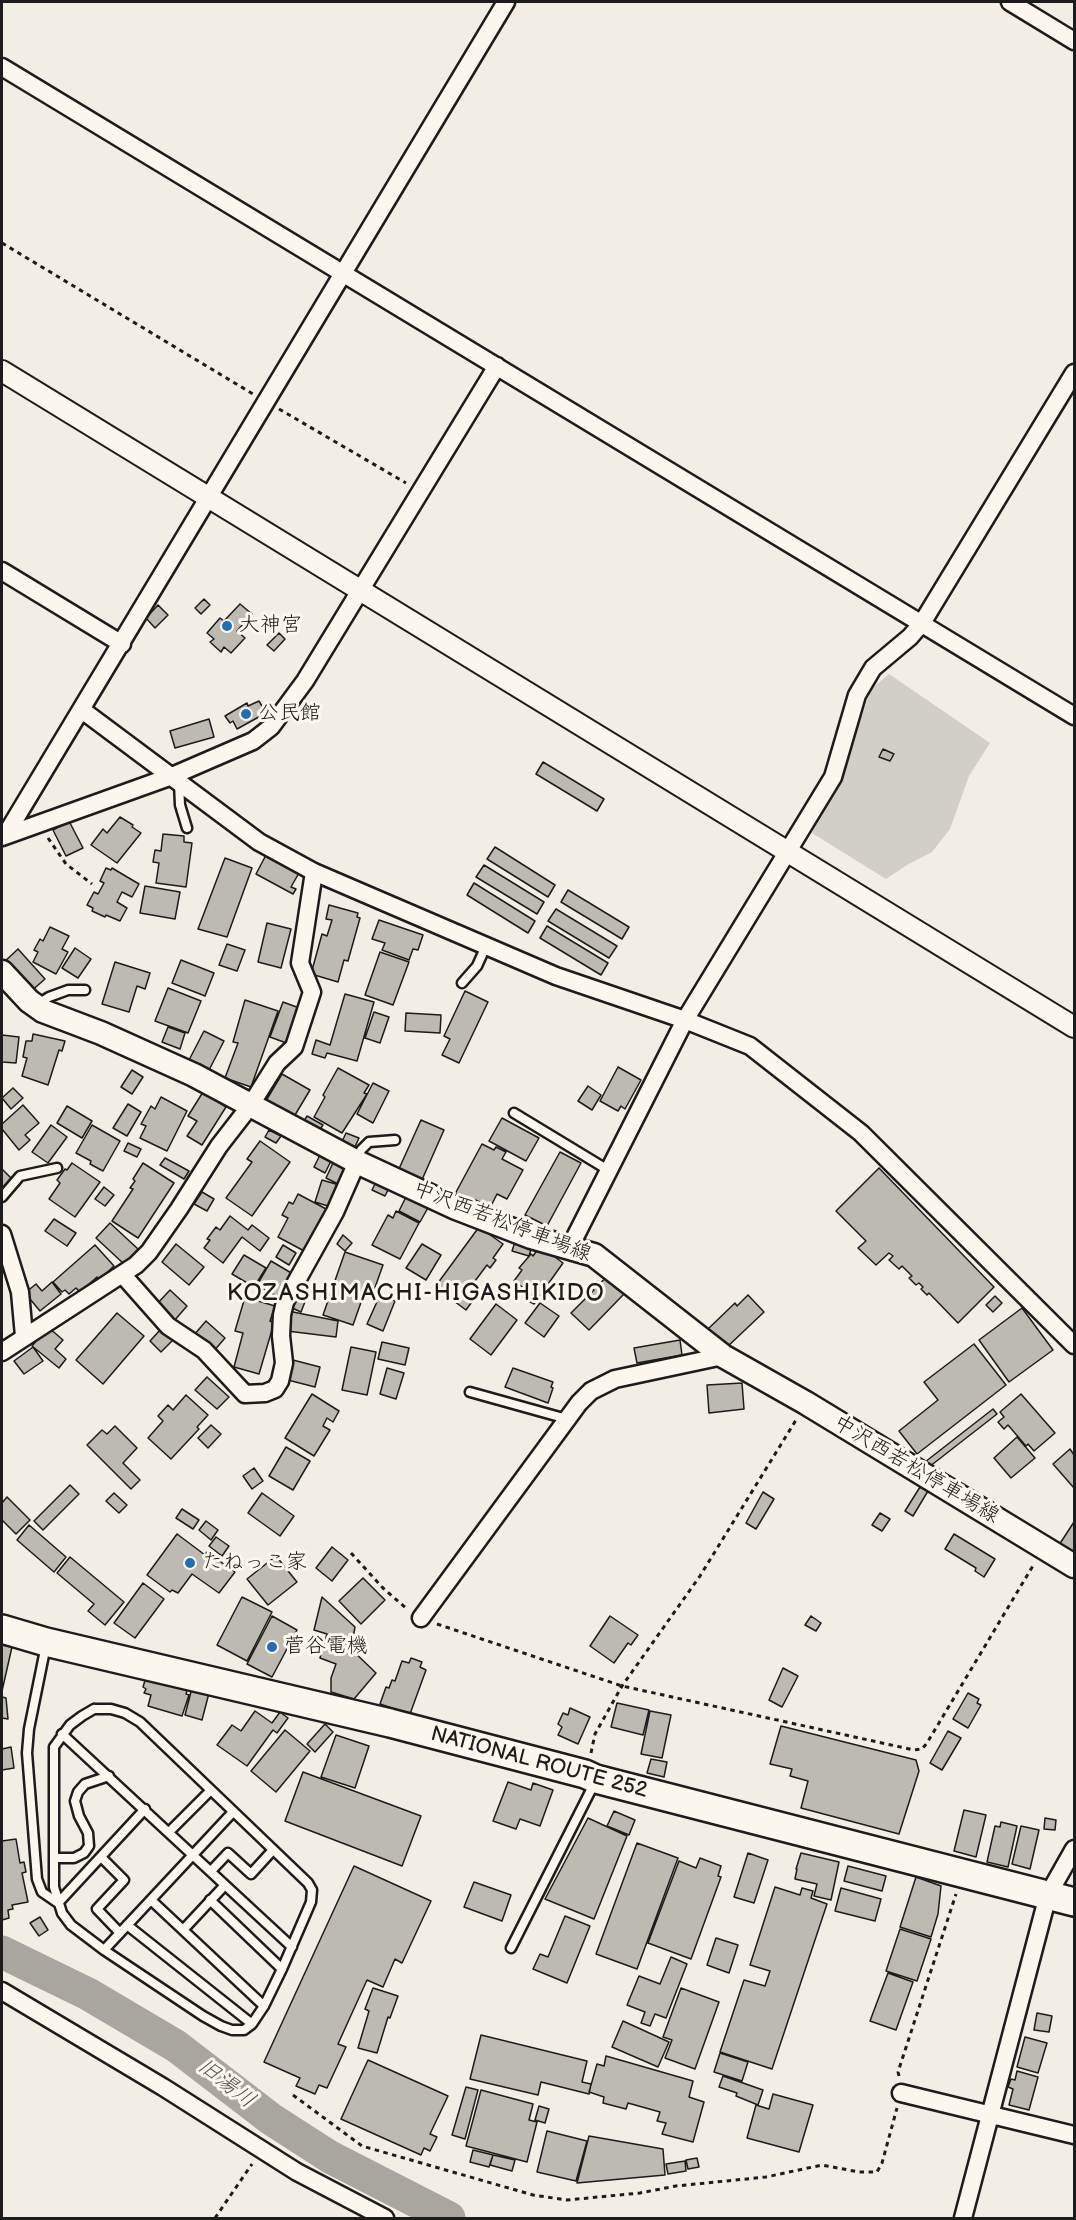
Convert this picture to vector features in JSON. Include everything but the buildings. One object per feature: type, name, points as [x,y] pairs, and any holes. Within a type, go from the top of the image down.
[{"type":"highway","name":"NATIONAL ROUTE 252","points":[[2,1629],[46,1642],[379,1720],[962,1875],[1074,1902]]},
{"type":"main road","name":"中沢西若松停車場線","points":[[2,972],[35,1006],[43,1011],[101,1033],[184,1070],[357,1162],[456,1208],[531,1237],[594,1255],[723,1356],[806,1403],[1074,1566]]},
{"type":"street","points":[[3,836],[122,644],[265,401],[507,2]]},
{"type":"street","points":[[1010,2],[1074,41]]},
{"type":"street","points":[[2,67],[1074,716]]},
{"type":"street","points":[[3,836],[176,779],[253,741],[271,727],[305,681],[497,366]]},
{"type":"street","points":[[2,371],[1074,1027]]},
{"type":"street","points":[[570,1247],[685,1020],[833,777],[857,695],[873,668],[910,637],[922,623],[1074,373]]},
{"type":"street","points":[[2,571],[122,644]]},
{"type":"street","points":[[82,710],[259,842],[314,872],[556,976],[685,1020],[750,1047],[861,1133],[1074,1345]]},
{"type":"street","points":[[2,1352],[136,1265],[149,1252],[219,1146],[250,1106],[277,1062],[294,1047],[312,992],[300,963],[314,872]]},
{"type":"street","points":[[122,1274],[168,1326],[204,1350],[245,1394],[265,1393],[275,1389],[280,1381],[284,1363],[281,1336],[285,1302],[335,1212],[357,1162]]},
{"type":"street","points":[[2,1234],[20,1292],[24,1336]]},
{"type":"street","points":[[421,1618],[567,1419],[591,1391],[615,1379],[723,1356]]},
{"type":"street","points":[[963,2218],[1048,1895],[1074,1849]]},
{"type":"street","points":[[2,1991],[163,2087],[316,2183],[385,2218]]},
{"type":"street","points":[[901,2093],[1074,2135]]},
{"type":"lane","points":[[176,779],[187,828]]},
{"type":"lane","points":[[462,983],[477,966],[486,946]]},
{"type":"lane","points":[[35,1006],[68,990],[85,990]]},
{"type":"lane","points":[[514,1113],[609,1170]]},
{"type":"lane","points":[[357,1162],[360,1150],[369,1142],[395,1140]]},
{"type":"lane","points":[[2,1197],[20,1176],[57,1168]]},
{"type":"lane","points":[[470,1392],[567,1419]]},
{"type":"lane","points":[[46,1642],[29,1729],[27,1754],[37,1879],[42,1892],[58,1903]]},
{"type":"lane","points":[[94,1709],[111,1709],[125,1713],[140,1722],[232,1813],[308,1883],[312,1890],[311,1902],[264,2006],[252,2024],[244,2030],[232,2030],[221,2026],[104,1950],[71,1924],[62,1913],[58,1903],[54,1887],[54,1858],[54,1747],[62,1734],[82,1716],[94,1709]]},
{"type":"lane","points":[[62,1734],[292,1947]]},
{"type":"lane","points":[[54,1858],[74,1858],[84,1853],[89,1846],[88,1833],[79,1816],[75,1801],[78,1792],[85,1784],[109,1776]]},
{"type":"lane","points":[[511,1948],[590,1777]]},
{"type":"lane","points":[[169,1832],[210,1791]]},
{"type":"lane","points":[[58,1903],[145,1809]]},
{"type":"lane","points":[[104,1950],[232,1813]]},
{"type":"lane","points":[[211,1871],[228,1853],[251,1874],[272,1851]]},
{"type":"lane","points":[[100,1857],[124,1880],[97,1909],[120,1934]]},
{"type":"lane","points":[[183,1929],[225,1885]]},
{"type":"lane","points":[[151,1900],[264,2006]]},
{"type":"lane","points":[[210,1900],[282,1969]]},
{"type":"lane","points":[[127,1925],[252,2024]]},
{"type":"path","points":[[2,243],[420,491]]},
{"type":"path","points":[[40,823],[54,849],[66,864],[92,884]]},
{"type":"path","points":[[590,1777],[596,1734],[622,1686],[700,1576],[806,1403]]},
{"type":"path","points":[[351,1554],[401,1606],[421,1618],[622,1686],[914,1750],[922,1749],[1044,1547]]},
{"type":"path","points":[[293,2095],[362,2146],[383,2150],[533,2195],[567,2200],[766,2177],[822,2165],[859,2172],[877,2172],[882,2163],[901,2093],[898,2072],[962,1875]]},
{"type":"path","points":[[215,2218],[264,2152]]},
{"type":"shaded area","points":[[889,674],[990,743],[969,776],[950,829],[932,852],[886,879],[812,833],[842,774],[871,689]]},
{"type":"waterway","name":"旧湯川","points":[[2,1952],[88,1994],[176,2046],[271,2119],[330,2157],[449,2218]]},
{"type":"place","name":"大神宮","points":[[227,626]]},
{"type":"place","name":"公民館","points":[[246,714]]},
{"type":"place","name":"たねっこ家","points":[[190,1563]]},
{"type":"place","name":"菅谷電機","points":[[272,1647]]},
{"type":"district","name":"KOZASHIMACHI-HIGASHIKIDO","points":[[416,1294]]}]
